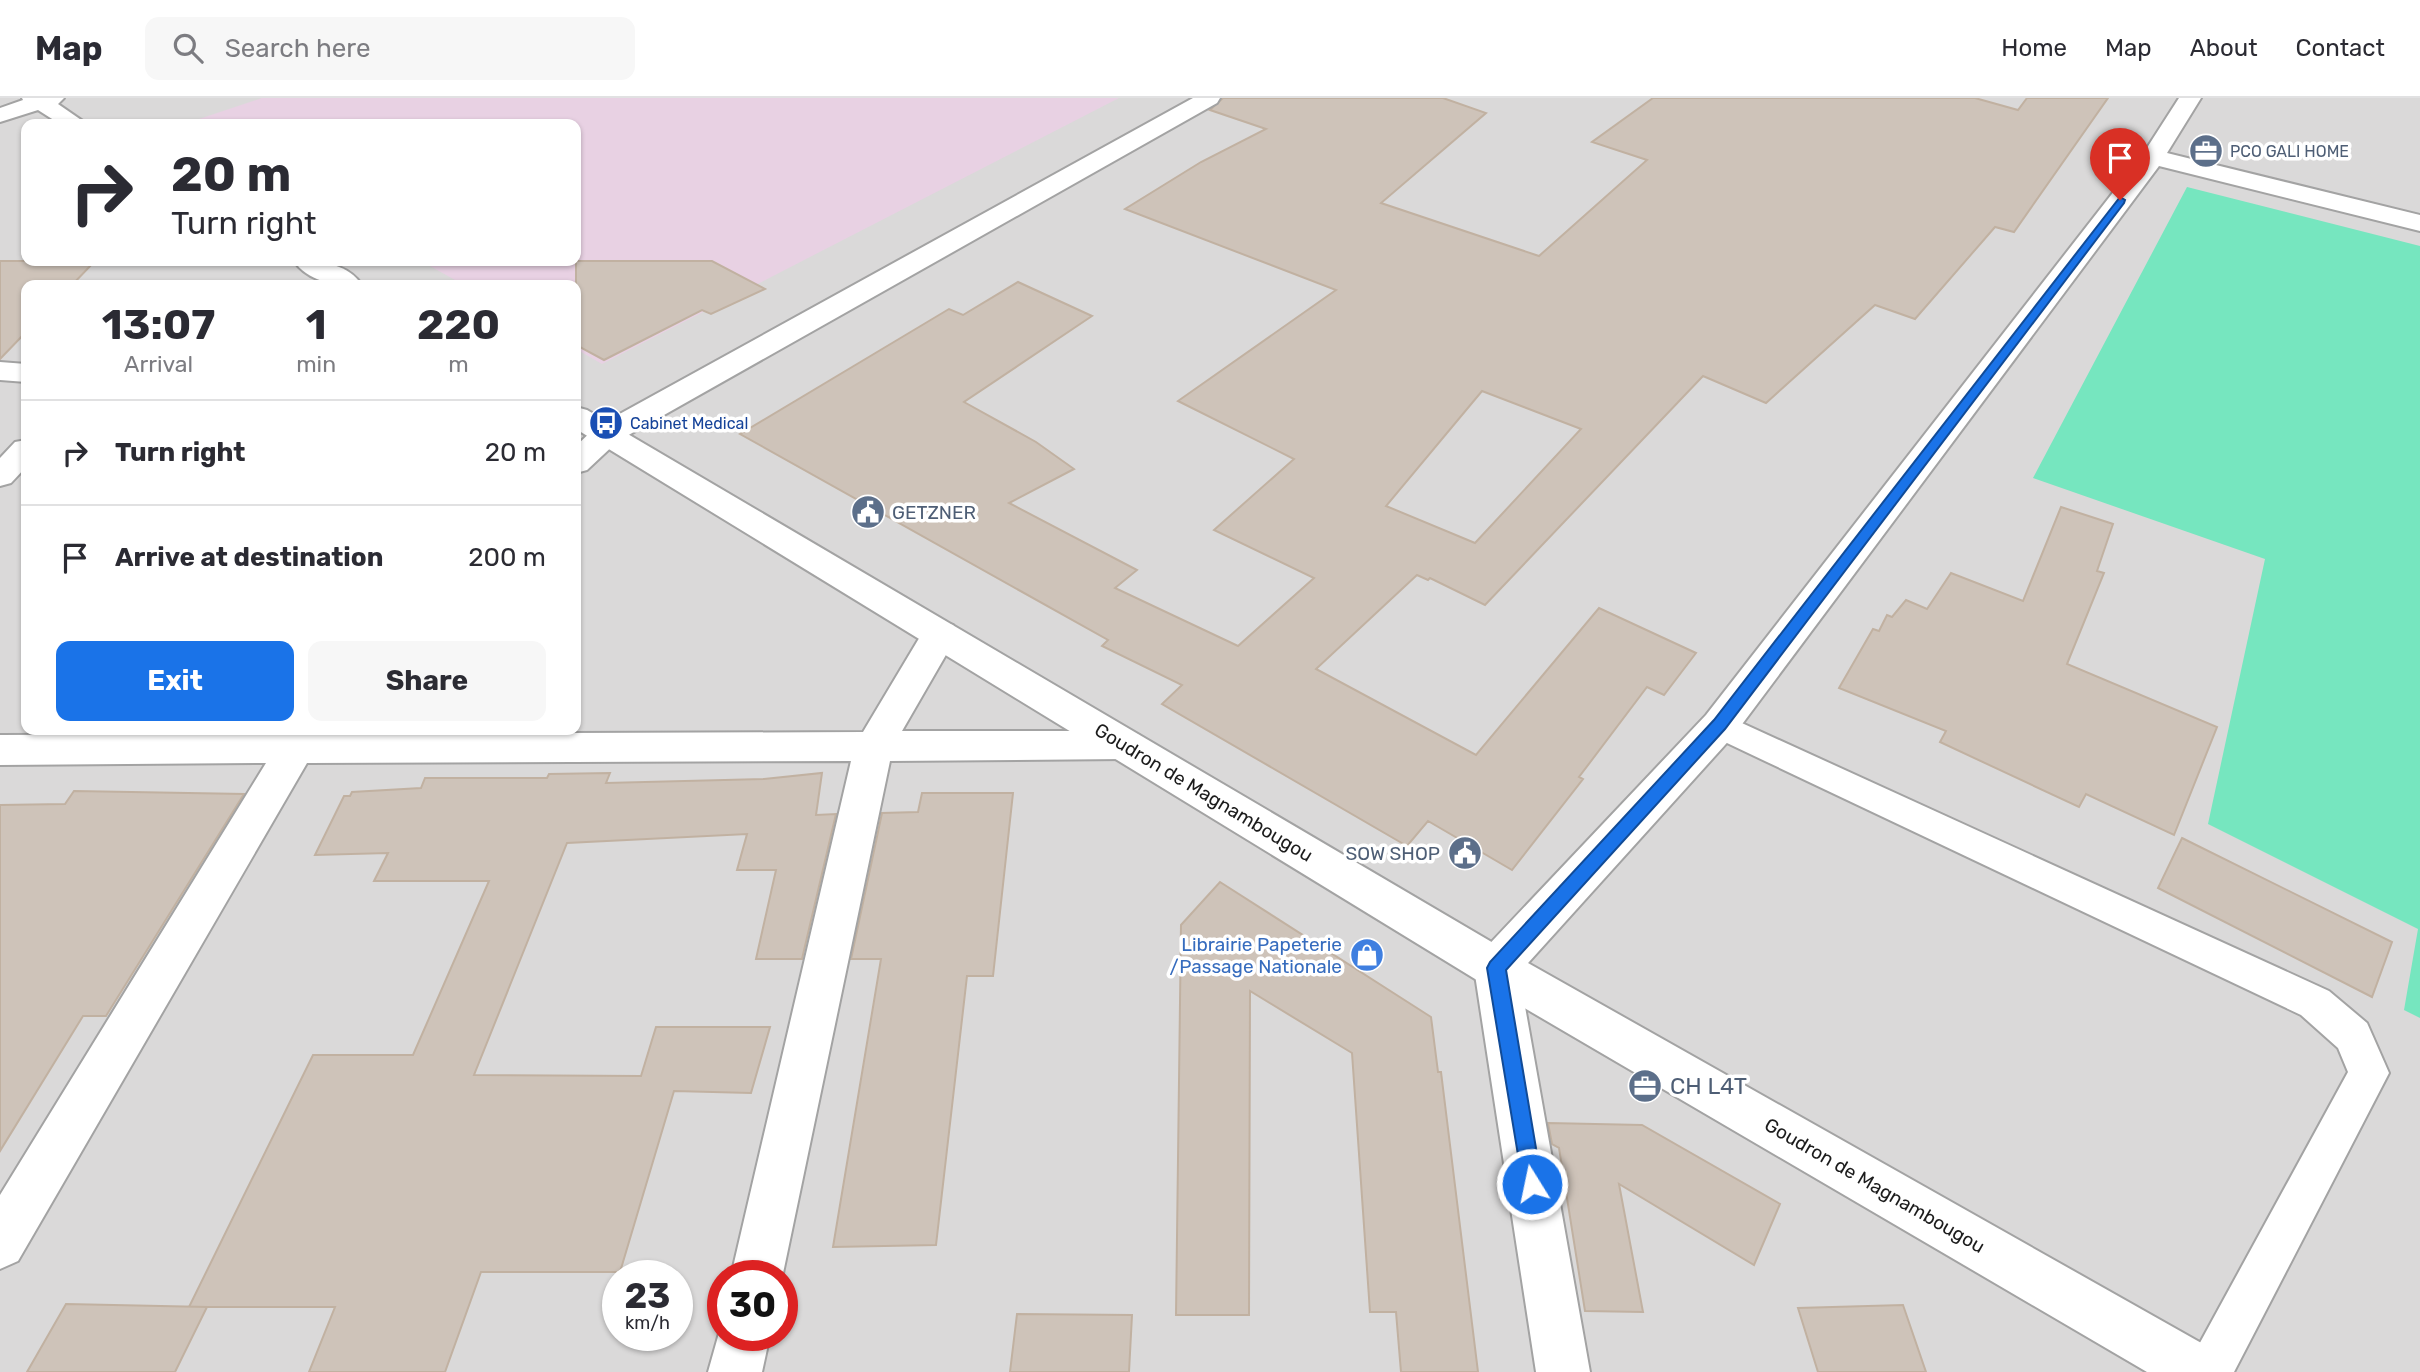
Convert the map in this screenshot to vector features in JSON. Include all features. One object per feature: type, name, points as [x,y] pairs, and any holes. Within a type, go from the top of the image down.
[{"type":"street","points":[[581,451],[592,425],[1209,98]]},
{"type":"street","points":[[1563,1372],[1496,968],[1720,724],[2153,157],[2190,98]]},
{"type":"street","points":[[0,114],[42,99],[69,119]]},
{"type":"street","points":[[2153,157],[2420,223]]},
{"type":"street","points":[[316,266],[340,280]]},
{"type":"street","points":[[0,371],[21,373]]},
{"type":"street","name":"Goudron de Magnambougou","points":[[592,425],[1496,968],[2200,1372]]},
{"type":"street","points":[[0,476],[21,454]]},
{"type":"street","points":[[761,1260],[874,746],[940,634]]},
{"type":"street","points":[[0,750],[304,739],[874,746],[1125,745]]},
{"type":"street","points":[[0,1243],[304,739]]},
{"type":"street","points":[[735,1372],[740,1351]]},
{"type":"lane","points":[[1720,724],[2315,1003],[2353,1036],[2369,1073],[2208,1372]]},
{"type":"shaded area","points":[[0,98],[2420,98],[2420,1372],[0,1372]]},
{"type":"shaded area","points":[[262,98],[1119,98],[602,364],[581,352],[581,280],[455,280],[430,266],[581,266],[581,119],[199,119]]},
{"type":"green space","points":[[2187,187],[2420,246],[2420,1018],[2404,1010],[2418,929],[2208,824],[2265,559],[2033,478]]},
{"type":"building","points":[[1223,98],[1443,98],[1486,113],[1381,203],[1539,256],[1647,160],[1592,142],[1653,98],[1975,98],[2018,110],[2027,98],[2108,98],[2014,232],[1995,227],[1915,319],[1875,305],[1766,403],[1703,376],[1485,605],[1430,578],[1428,580],[1417,575],[1316,669],[1476,755],[1599,608],[1696,653],[1664,695],[1647,687],[1579,777],[1583,779],[1512,870],[1428,821],[1407,846],[1162,704],[1182,685],[1102,646],[1108,640],[740,434],[949,309],[963,315],[1018,282],[1092,316],[964,402],[1036,442],[1074,469],[1009,503],[1137,570],[1115,588],[1238,646],[1314,578],[1214,530],[1294,459],[1178,401],[1336,290],[1125,209],[1201,162],[1266,129],[1210,110]],"holes":[[[1482,391],[1581,429],[1475,543],[1386,506]]]},
{"type":"building","points":[[0,261],[21,261],[21,266],[90,266],[77,280],[21,280],[21,337],[0,359]]},
{"type":"building","points":[[581,261],[712,261],[765,289],[711,314],[702,310],[604,360],[581,348],[581,280],[576,280],[576,266],[581,266]]},
{"type":"building","points":[[2061,507],[2113,524],[2097,571],[2104,573],[2067,664],[2217,727],[2174,835],[2086,794],[2079,807],[1940,742],[1946,731],[1839,688],[1873,629],[1879,631],[1887,615],[1892,617],[1906,600],[1927,609],[1951,573],[2023,601]]},
{"type":"building","points":[[610,773],[606,783],[764,779],[822,773],[816,815],[836,814],[802,959],[756,959],[776,870],[737,870],[747,834],[567,843],[474,1075],[641,1076],[656,1027],[770,1027],[751,1093],[674,1091],[624,1260],[602,1260],[602,1272],[481,1272],[445,1372],[309,1372],[335,1307],[189,1307],[313,1055],[413,1055],[489,881],[374,881],[388,853],[315,855],[344,796],[350,796],[352,792],[421,788],[425,778],[547,778],[549,774]]},
{"type":"building","points":[[74,791],[244,794],[106,1016],[83,1016],[0,1151],[0,805],[65,804]]},
{"type":"building","points":[[922,793],[1013,793],[993,976],[967,976],[936,1245],[833,1247],[881,959],[851,959],[882,813],[918,812]]},
{"type":"building","points":[[2182,838],[2392,942],[2372,997],[2158,888]]},
{"type":"building","points":[[1220,882],[1431,1017],[1438,1072],[1441,1072],[1478,1372],[1401,1372],[1396,1312],[1370,1312],[1352,1053],[1250,991],[1249,1315],[1176,1315],[1181,925]]},
{"type":"building","points":[[1548,1123],[1642,1125],[1780,1204],[1754,1265],[1619,1184],[1643,1312],[1585,1311],[1559,1148],[1552,1144]]},
{"type":"building","points":[[66,1304],[207,1307],[175,1372],[27,1372]]},
{"type":"building","points":[[1903,1305],[1926,1372],[1818,1372],[1798,1308]]},
{"type":"building","points":[[1017,1314],[1132,1315],[1129,1372],[1010,1372]]},
{"type":"place","name":"PCO GALI HOME","points":[[2206,151]]},
{"type":"place","name":"Cabinet Medical","points":[[606,423]]},
{"type":"place","name":"GETZNER","points":[[868,512]]},
{"type":"place","name":"SOW SHOP","points":[[1465,853]]},
{"type":"place","name":"Librairie Papeterie /Passage Nationale","points":[[1367,955]]},
{"type":"place","name":"CH L4T","points":[[1645,1086]]},
{"type":"route","points":[[1532,1184],[1496,968],[1720,724],[2120,200]]}]
